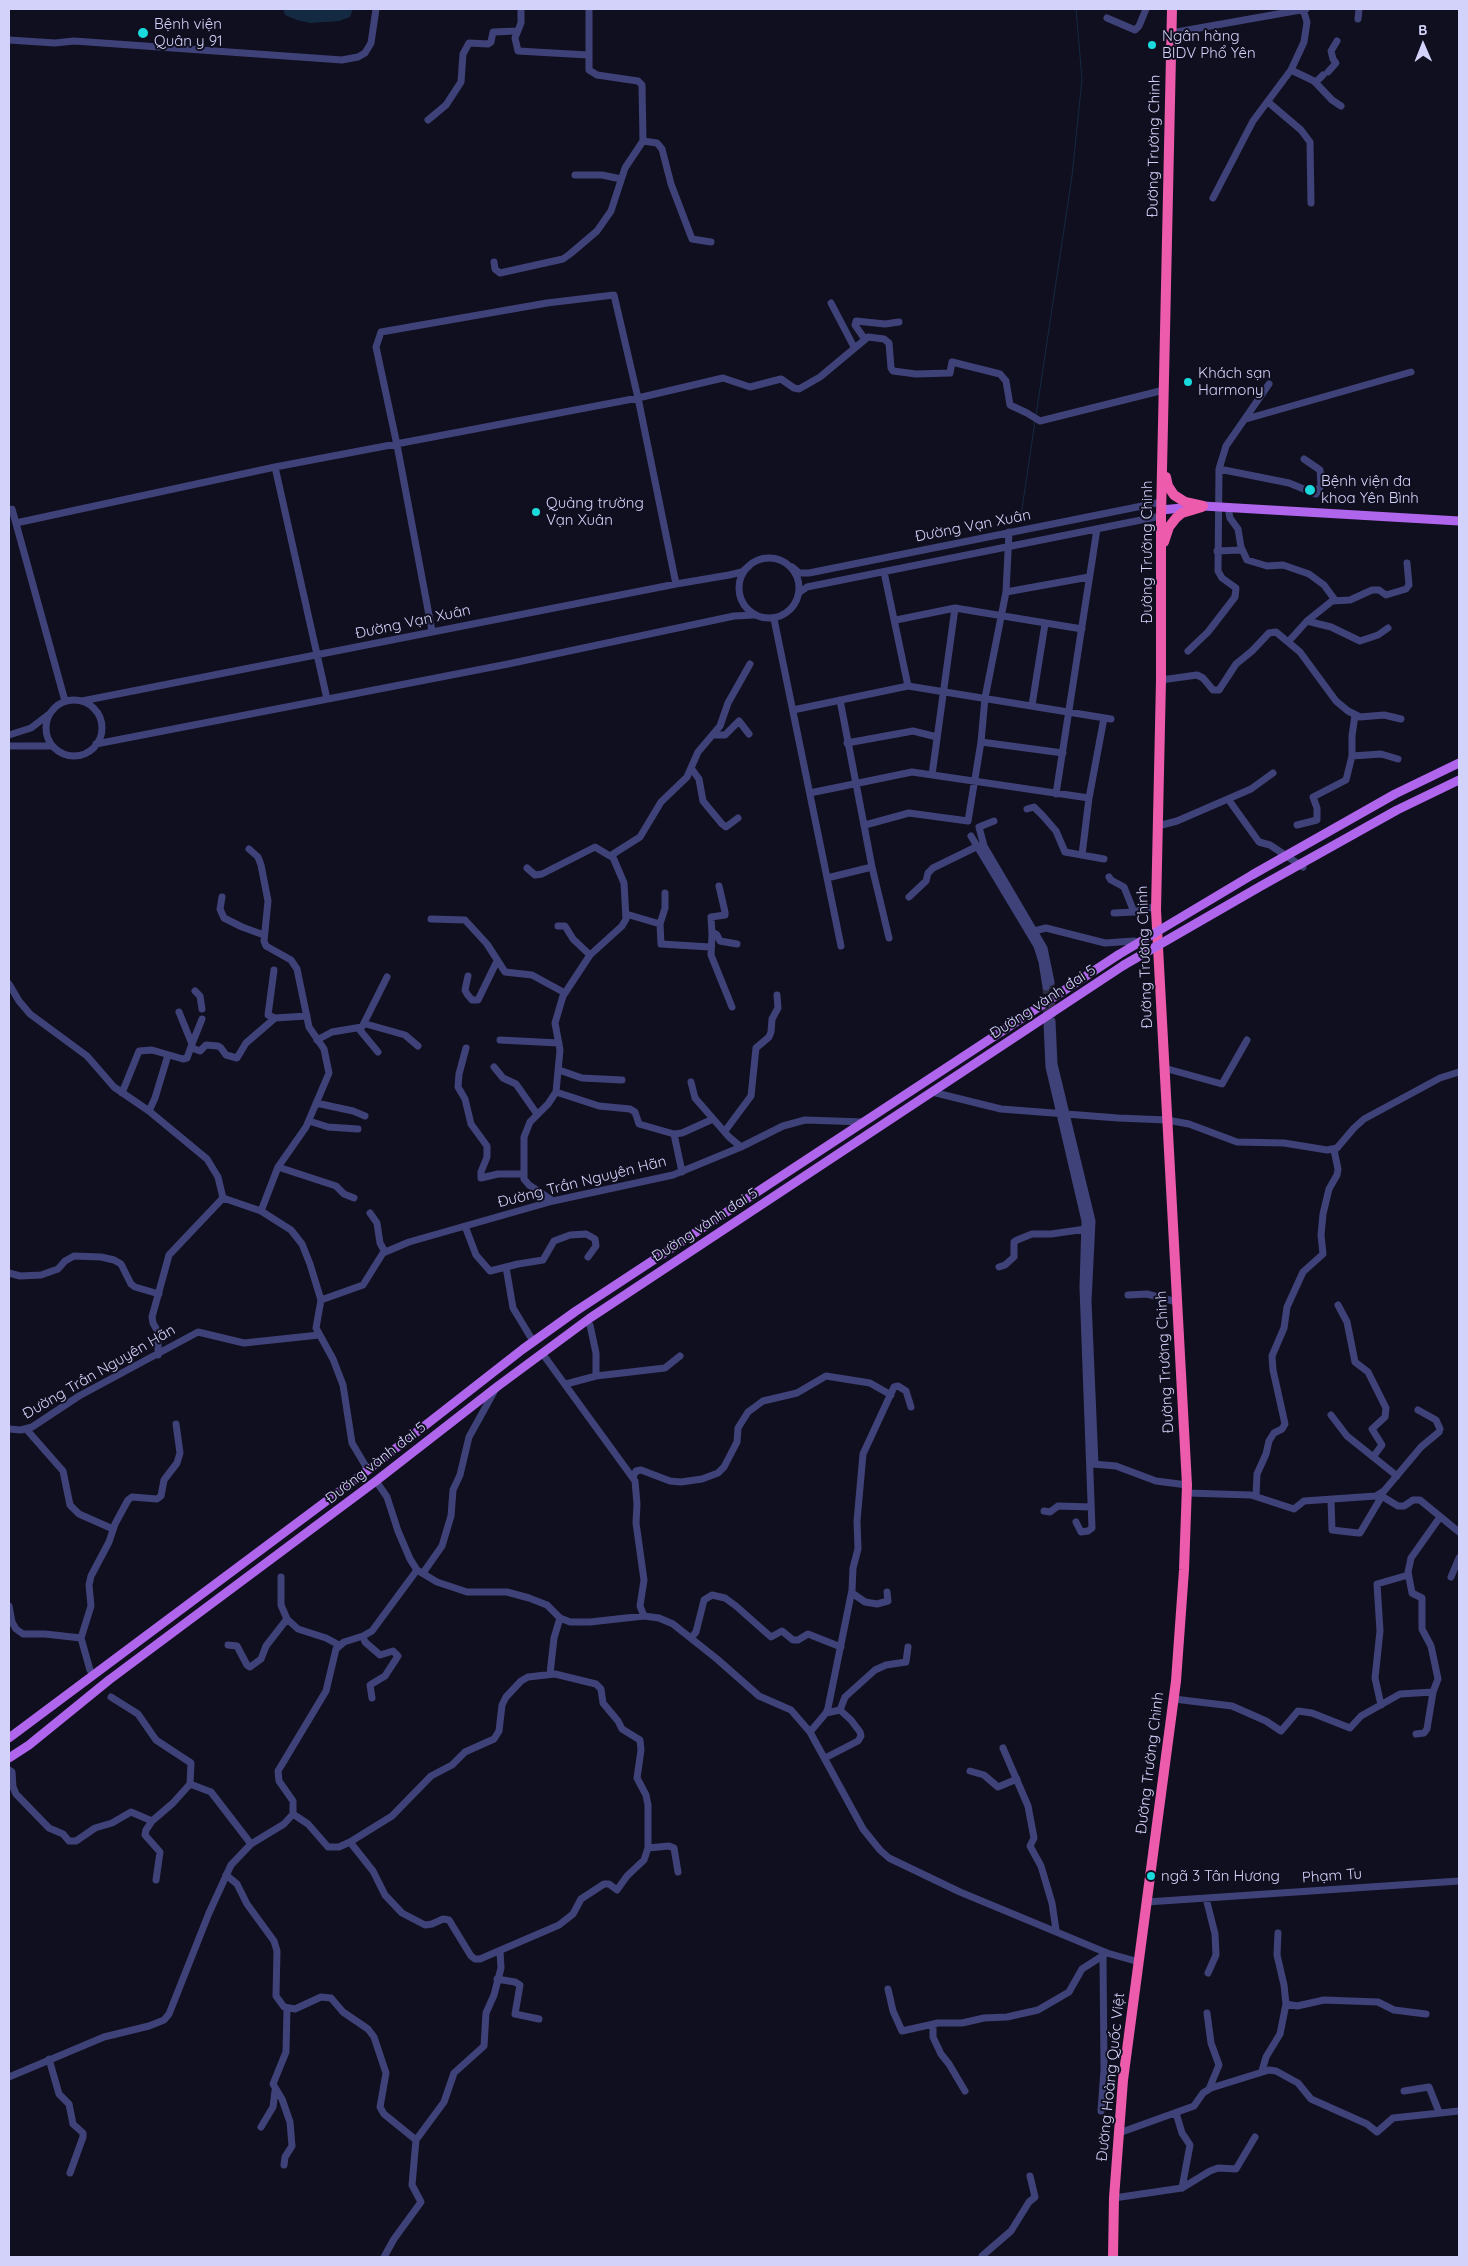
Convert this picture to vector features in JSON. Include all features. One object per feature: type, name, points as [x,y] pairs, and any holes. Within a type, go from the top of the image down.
[{"type":"highway","name":"Đường Trường Chinh","points":[[1147,1902],[1174,1699],[1184,1570],[1187,1489],[1156,906],[1172,9]]},
{"type":"highway","points":[[1163,457],[1166,480],[1171,492],[1185,502],[1203,506]]},
{"type":"highway","points":[[1161,550],[1169,528],[1176,518],[1188,510],[1203,506]]},
{"type":"highway","name":"Đường Hoàng Quốc Việt","points":[[1112,2257],[1114,2198],[1123,2080],[1147,1902]]},
{"type":"main road","name":"Đường Vạn Xuân","points":[[1162,509],[1203,506],[1459,521]]},
{"type":"main road","name":"Đường vành đai 5","points":[[9,1738],[368,1470],[533,1341],[580,1308],[1118,955],[1395,794],[1459,763]]},
{"type":"main road","name":"Đường vành đai 5","points":[[9,1758],[29,1745],[109,1680],[376,1481],[498,1386],[590,1318],[1124,966],[1397,810],[1459,780]]},
{"type":"main road","points":[[368,1470],[376,1481]]},
{"type":"street","points":[[9,40],[56,43],[74,41],[342,60],[358,57],[365,53],[371,43],[376,9]]},
{"type":"street","points":[[521,9],[521,23],[517,31],[518,51],[588,55]]},
{"type":"street","points":[[494,262],[495,269],[500,273],[563,259],[570,254],[597,231],[611,211],[627,163],[643,141],[642,85],[638,81],[593,74],[589,70],[589,9]]},
{"type":"street","points":[[1108,18],[1135,30],[1139,26],[1146,9]]},
{"type":"street","points":[[1171,33],[1304,9],[1307,32],[1291,70],[1253,121],[1213,198]]},
{"type":"street","points":[[1358,19],[1359,9]]},
{"type":"street","points":[[428,120],[446,105],[461,82],[463,54],[467,45],[471,43],[490,43],[494,31],[517,31]]},
{"type":"street","points":[[1316,82],[1336,65],[1331,51],[1337,41]]},
{"type":"street","points":[[1291,70],[1316,82],[1332,100],[1341,106]]},
{"type":"street","points":[[1268,102],[1302,130],[1310,142],[1311,203]]},
{"type":"street","points":[[643,141],[657,143],[662,149],[671,184],[692,239],[711,242]]},
{"type":"street","points":[[575,175],[602,175],[621,179]]},
{"type":"street","points":[[432,631],[397,444],[376,347],[381,332],[546,303],[614,295],[638,398],[676,584]]},
{"type":"street","points":[[831,303],[854,347]]},
{"type":"street","points":[[864,338],[855,326],[856,321],[885,324],[899,322]]},
{"type":"street","points":[[16,523],[274,467],[638,398],[723,378],[750,387],[781,379],[794,388],[802,389],[820,377],[864,338],[872,336],[887,340],[890,346],[890,368],[893,371],[916,374],[950,373],[952,362],[1000,374],[1006,381],[1010,405],[1027,413],[1036,420],[1043,421],[1164,390]]},
{"type":"street","points":[[1246,419],[1410,372]]},
{"type":"street","points":[[1188,651],[1208,632],[1235,597],[1236,588],[1219,575],[1217,507],[1219,469],[1226,446],[1269,384]]},
{"type":"street","points":[[1219,469],[1257,475],[1289,483],[1316,494],[1321,485],[1320,470],[1304,459]]},
{"type":"street","points":[[274,467],[327,699]]},
{"type":"street","points":[[1228,508],[1230,518],[1238,529],[1246,560],[1267,566],[1283,565],[1318,579],[1335,600]]},
{"type":"street","name":"Đường Vạn Xuân","points":[[800,592],[807,587],[1097,528],[1162,509]]},
{"type":"street","name":"Đường Vạn Xuân","points":[[792,567],[799,572],[809,572],[1010,532],[1162,509]]},
{"type":"street","points":[[12,510],[66,701]]},
{"type":"street","points":[[1056,794],[1097,528]]},
{"type":"street","points":[[865,826],[909,813],[968,821],[981,742],[985,698],[1006,592],[1010,532]]},
{"type":"street","points":[[1217,551],[1242,550]]},
{"type":"street","points":[[96,744],[508,664],[734,616],[754,615],[774,619],[784,616],[792,610],[797,602],[800,583],[792,567],[775,558],[766,558],[749,566],[739,582],[739,592],[741,601],[754,615]]},
{"type":"street","points":[[1289,641],[1306,621],[1335,600],[1350,600],[1372,590],[1379,590],[1386,595],[1406,589],[1408,585],[1407,563]]},
{"type":"street","name":"Đường Vạn Xuân","points":[[82,701],[317,656],[432,631],[729,575],[742,572],[749,566]]},
{"type":"street","points":[[884,572],[896,620],[908,686]]},
{"type":"street","points":[[1006,592],[1089,577]]},
{"type":"street","points":[[896,620],[955,608],[1000,617],[1082,629]]},
{"type":"street","points":[[932,775],[945,692],[955,608]]},
{"type":"street","points":[[774,619],[841,946]]},
{"type":"street","points":[[1306,621],[1331,627],[1360,641],[1378,635],[1388,628]]},
{"type":"street","points":[[1032,705],[1045,624]]},
{"type":"street","points":[[1161,680],[1197,675],[1203,678],[1211,689],[1216,691],[1223,686],[1236,664],[1269,633],[1276,632],[1300,652],[1336,701],[1355,715],[1360,718],[1384,715],[1401,719]]},
{"type":"street","points":[[527,868],[535,875],[542,874],[595,847],[610,856],[640,837],[661,802],[684,780],[698,752],[722,723],[727,706],[742,675],[750,664]]},
{"type":"street","points":[[793,710],[908,686],[1107,718],[1089,798],[1082,855]]},
{"type":"street","points":[[840,700],[872,867],[889,938]]},
{"type":"street","points":[[9,735],[31,728],[56,706],[66,701],[82,701],[96,711],[100,719],[102,728],[96,744],[90,750],[74,756],[66,755],[52,746],[47,736],[48,715]]},
{"type":"street","points":[[1297,825],[1317,820],[1317,808],[1313,796],[1343,782],[1347,777],[1352,756],[1355,715]]},
{"type":"street","points":[[714,735],[725,735],[739,720],[749,734]]},
{"type":"street","points":[[847,743],[913,731],[937,737]]},
{"type":"street","points":[[981,742],[1062,753]]},
{"type":"street","points":[[9,746],[52,746]]},
{"type":"street","points":[[1352,756],[1381,754],[1398,759]]},
{"type":"street","points":[[691,768],[699,779],[703,801],[722,824],[726,827],[738,818]]},
{"type":"street","points":[[810,793],[855,782],[912,772],[1089,798]]},
{"type":"street","points":[[1158,826],[1178,821],[1251,789],[1273,773]]},
{"type":"street","points":[[1228,799],[1259,842],[1270,845],[1303,867]]},
{"type":"street","points":[[1027,809],[1034,807],[1043,816],[1056,831],[1065,852],[1104,859]]},
{"type":"street","points":[[971,836],[1036,946],[1048,985],[1047,957],[1034,931],[984,846],[979,827],[994,820]]},
{"type":"street","points":[[909,897],[926,881],[928,873],[933,868],[978,846]]},
{"type":"street","points":[[249,849],[258,856],[268,901],[264,935],[266,946],[291,960],[297,969],[308,1027],[324,1049],[329,1072],[309,1121],[278,1167],[261,1211]]},
{"type":"street","points":[[553,1201],[529,1185],[523,1174],[524,1137],[530,1122],[548,1104],[556,1092],[559,1070],[559,1043],[555,1029],[556,1019],[565,993],[590,955],[622,926],[626,914],[624,883],[612,855]]},
{"type":"street","points":[[827,878],[872,867]]},
{"type":"street","points":[[1109,877],[1110,880],[1124,887],[1134,912]]},
{"type":"street","points":[[719,886],[725,914],[711,917],[712,934],[710,947],[714,966],[732,1007]]},
{"type":"street","points":[[665,893],[665,908],[660,924],[661,944],[710,947]]},
{"type":"street","points":[[222,897],[220,909],[224,918],[264,935]]},
{"type":"street","points":[[1114,914],[1134,912],[1156,906]]},
{"type":"street","points":[[626,914],[660,924]]},
{"type":"street","points":[[431,919],[465,920],[488,944],[505,972],[532,975],[565,993]]},
{"type":"street","points":[[558,926],[565,926],[572,939],[590,955]]},
{"type":"street","points":[[1034,931],[1046,928],[1105,943],[1134,941]]},
{"type":"street","points":[[712,934],[717,935],[720,941],[737,944]]},
{"type":"street","points":[[468,976],[467,994],[472,1000],[478,1000],[497,961]]},
{"type":"street","points":[[274,970],[268,1011],[270,1016],[275,1018],[307,1016]]},
{"type":"street","points":[[318,1040],[332,1032],[359,1029],[366,1024],[387,977]]},
{"type":"street","points":[[9,984],[19,1001],[30,1014],[87,1056],[114,1087],[149,1112],[207,1159],[218,1177],[223,1198]]},
{"type":"street","points":[[195,991],[200,996],[202,1009]]},
{"type":"street","points":[[725,1131],[752,1096],[756,1048],[769,1037],[771,1032],[772,1019],[778,1008],[776,995]]},
{"type":"street","points":[[178,1012],[192,1046],[200,1051],[206,1045],[218,1046],[226,1055],[237,1058],[246,1043],[275,1018]]},
{"type":"street","points":[[122,1093],[138,1052],[152,1050],[186,1059],[202,1019]]},
{"type":"street","points":[[1049,1022],[1054,1064],[1086,1229],[1083,1287],[1092,1464],[1092,1528],[1081,1532],[1076,1522]]},
{"type":"street","points":[[366,1024],[406,1035],[418,1046]]},
{"type":"street","points":[[359,1029],[366,1040],[378,1052]]},
{"type":"street","points":[[500,1040],[559,1043]]},
{"type":"street","points":[[1164,1068],[1222,1084],[1247,1040]]},
{"type":"street","points":[[466,1048],[458,1077],[458,1089],[465,1099],[471,1124],[487,1146],[487,1157],[481,1178],[498,1174],[523,1174]]},
{"type":"street","points":[[149,1112],[168,1055]]},
{"type":"street","points":[[494,1068],[502,1078],[516,1084],[537,1114]]},
{"type":"street","points":[[559,1070],[582,1078],[622,1080]]},
{"type":"street","points":[[1334,1150],[1364,1119],[1440,1078],[1459,1072]]},
{"type":"street","points":[[691,1082],[695,1098],[741,1147]]},
{"type":"street","points":[[556,1092],[599,1106],[630,1108],[635,1112],[638,1124],[674,1134],[682,1133],[713,1119]]},
{"type":"street","points":[[932,1092],[994,1108],[1167,1120],[1189,1124],[1237,1142],[1284,1143],[1308,1148],[1334,1150]]},
{"type":"street","points":[[316,1103],[353,1111],[366,1116]]},
{"type":"street","points":[[1063,1114],[1092,1221],[1088,1301],[1088,1373]]},
{"type":"street","name":"Đường Trần Nguyên Hãn","points":[[385,1252],[409,1242],[553,1201],[682,1172],[741,1147],[783,1126],[805,1120],[864,1122]]},
{"type":"street","points":[[309,1121],[328,1127],[358,1129]]},
{"type":"street","points":[[674,1134],[682,1172]]},
{"type":"street","points":[[1256,1496],[1257,1474],[1266,1454],[1269,1440],[1285,1424],[1273,1370],[1272,1356],[1284,1328],[1287,1307],[1302,1272],[1322,1254],[1323,1214],[1329,1189],[1337,1175],[1338,1169],[1334,1150]]},
{"type":"street","points":[[278,1167],[336,1186],[344,1194],[354,1198]]},
{"type":"street","points":[[223,1198],[261,1211],[291,1230],[302,1244],[321,1300],[316,1328],[333,1359],[343,1385],[352,1443],[368,1470]]},
{"type":"street","points":[[158,1354],[158,1332],[152,1320],[169,1254],[223,1198]]},
{"type":"street","points":[[321,1300],[363,1284],[368,1280],[379,1258],[385,1252],[380,1243],[377,1223],[370,1213]]},
{"type":"street","points":[[465,1226],[476,1255],[487,1268],[495,1271],[543,1260],[554,1241],[570,1235],[586,1234],[595,1239],[596,1246],[588,1256]]},
{"type":"street","points":[[999,1267],[1005,1265],[1014,1257],[1014,1242],[1016,1240],[1032,1234],[1049,1234],[1086,1229]]},
{"type":"street","points":[[9,1273],[20,1276],[41,1275],[58,1269],[65,1261],[74,1256],[101,1257],[121,1264],[131,1284],[135,1287],[159,1294]]},
{"type":"street","points":[[506,1267],[513,1308],[533,1341]]},
{"type":"street","points":[[1128,1295],[1147,1294],[1177,1302]]},
{"type":"street","points":[[1338,1305],[1347,1322],[1355,1362],[1368,1372],[1386,1408],[1385,1416],[1372,1429],[1382,1445],[1373,1457]]},
{"type":"street","points":[[590,1325],[596,1353],[596,1376]]},
{"type":"street","name":"Đường Trần Nguyên Hãn","points":[[9,1429],[27,1430],[79,1396],[198,1332],[244,1343],[320,1335]]},
{"type":"street","points":[[542,1353],[633,1477],[636,1486],[636,1523],[644,1580],[640,1606],[644,1616]]},
{"type":"street","points":[[566,1384],[596,1376],[665,1368],[680,1356]]},
{"type":"street","points":[[633,1477],[636,1471],[641,1470],[670,1481],[681,1482],[702,1479],[718,1473],[724,1467],[737,1442],[738,1428],[748,1412],[763,1401],[797,1392],[826,1376],[870,1383],[891,1395]]},
{"type":"street","points":[[281,1578],[281,1605],[288,1619],[298,1629],[326,1638],[339,1645],[363,1636],[378,1624],[442,1546],[451,1516],[453,1490],[460,1475],[469,1437],[498,1386]]},
{"type":"street","points":[[810,1732],[826,1713],[852,1593],[853,1568],[858,1549],[857,1521],[862,1460],[894,1387],[902,1388],[909,1395],[910,1407]]},
{"type":"street","points":[[1331,1500],[1332,1530],[1359,1533],[1381,1496],[1421,1448],[1440,1431],[1436,1420],[1418,1410]]},
{"type":"street","points":[[1331,1415],[1347,1436],[1397,1476]]},
{"type":"street","points":[[90,1670],[81,1638],[91,1606],[89,1581],[130,1498],[157,1499],[161,1496],[164,1480],[177,1463],[180,1453],[176,1424]]},
{"type":"street","points":[[27,1430],[63,1471],[70,1505],[79,1514],[114,1529]]},
{"type":"street","points":[[1092,1464],[1116,1466],[1156,1481],[1187,1489],[1256,1496],[1291,1508],[1296,1508],[1304,1501],[1381,1496],[1401,1507],[1413,1500],[1420,1500],[1459,1532]]},
{"type":"street","points":[[376,1481],[388,1497],[410,1559],[420,1571],[437,1582],[467,1592],[507,1592],[529,1598],[547,1606],[560,1618],[570,1622],[590,1622],[644,1616],[666,1621],[691,1638],[759,1696],[791,1710],[810,1732],[862,1829],[880,1850],[890,1858],[960,1892],[1056,1930],[1105,1955],[1140,1962]]},
{"type":"street","points":[[1044,1511],[1050,1512],[1058,1506],[1091,1507]]},
{"type":"street","points":[[1416,1734],[1424,1733],[1427,1729],[1433,1692],[1438,1675],[1430,1646],[1422,1629],[1423,1601],[1421,1597],[1412,1593],[1408,1575],[1411,1558],[1440,1517]]},
{"type":"street","points":[[1451,1577],[1459,1558]]},
{"type":"street","points":[[1381,1705],[1375,1678],[1380,1631],[1377,1584],[1408,1575]]},
{"type":"street","points":[[852,1593],[865,1602],[877,1604],[888,1601],[887,1592]]},
{"type":"street","points":[[691,1638],[696,1632],[704,1600],[712,1595],[725,1598],[736,1606],[771,1638],[782,1631],[793,1640],[798,1640],[808,1634],[841,1647]]},
{"type":"street","points":[[9,1606],[12,1622],[16,1629],[23,1634],[81,1638]]},
{"type":"street","points":[[550,1674],[554,1638],[560,1618]]},
{"type":"street","points":[[228,1644],[237,1646],[250,1667],[261,1659],[268,1643],[288,1619]]},
{"type":"street","points":[[363,1636],[365,1642],[380,1655],[393,1651],[398,1656],[385,1676],[370,1685],[372,1698]]},
{"type":"street","points":[[9,2076],[104,2037],[149,2026],[164,2020],[234,1860],[251,1844],[284,1824],[293,1814],[294,1801],[279,1781],[278,1771],[326,1691],[339,1645]]},
{"type":"street","points":[[840,1710],[845,1697],[875,1670],[886,1665],[906,1662],[908,1647]]},
{"type":"street","points":[[293,1814],[308,1824],[328,1847],[339,1847],[350,1842],[392,1816],[431,1776],[452,1765],[465,1752],[494,1739],[499,1731],[502,1705],[506,1697],[525,1679],[550,1674],[596,1684],[601,1689],[603,1702],[622,1729],[640,1740],[641,1750],[637,1778],[648,1800],[648,1848],[644,1860],[627,1876],[619,1889],[615,1890],[609,1884],[604,1884],[581,1899],[573,1914],[563,1922],[500,1952],[475,1959],[471,1956],[449,1920],[443,1919],[425,1925],[405,1915],[385,1895],[373,1871],[350,1842]]},
{"type":"street","points":[[1174,1699],[1232,1706],[1266,1721],[1281,1731],[1298,1712],[1312,1712],[1350,1728],[1361,1716],[1400,1694],[1433,1692]]},
{"type":"street","points":[[111,1697],[138,1714],[156,1740],[189,1760],[192,1766],[190,1784],[173,1803],[152,1821],[145,1835],[160,1852],[156,1880]]},
{"type":"street","points":[[826,1713],[840,1710]]},
{"type":"street","points":[[825,1758],[860,1739],[860,1732],[840,1710]]},
{"type":"street","points":[[1002,1748],[1017,1779],[1029,1811],[1034,1838],[1030,1846],[1041,1866],[1052,1903],[1056,1930]]},
{"type":"street","points":[[9,1770],[12,1772],[13,1787],[16,1794],[49,1828],[63,1834],[69,1841],[76,1841],[95,1828],[112,1823],[131,1812],[152,1821]]},
{"type":"street","points":[[970,1771],[984,1775],[998,1787],[1017,1779]]},
{"type":"street","points":[[190,1784],[211,1792],[251,1844]]},
{"type":"street","points":[[648,1848],[669,1846],[674,1848],[678,1872]]},
{"type":"street","points":[[226,1875],[237,1884],[247,1904],[274,1941],[277,1951],[276,1996],[287,2009],[287,2045],[273,2084],[282,2099],[290,2122],[292,2146],[285,2156],[284,2166]]},
{"type":"street","name":"Phạm Tu","points":[[1147,1902],[1459,1881]]},
{"type":"street","points":[[1206,1898],[1215,1934],[1216,1955],[1208,1973]]},
{"type":"street","points":[[1262,2071],[1266,2057],[1280,2034],[1286,2004],[1278,1955],[1278,1933]]},
{"type":"street","points":[[384,2257],[420,2202],[412,2185],[416,2140],[444,2102],[454,2073],[484,2046],[486,2013],[494,1995],[501,1964],[500,1952]]},
{"type":"street","points":[[888,1989],[900,2030],[907,2031],[933,2024],[962,2023],[984,2018],[1007,2017],[1038,2010],[1069,1992],[1082,1969],[1105,1955]]},
{"type":"street","points":[[1101,2111],[1104,2070],[1105,1955]]},
{"type":"street","points":[[497,1979],[515,1982],[520,1985],[515,2014],[539,2019]]},
{"type":"street","points":[[287,2009],[296,2009],[326,1996],[371,2033],[386,2073],[381,2103],[382,2111],[416,2140]]},
{"type":"street","points":[[1286,2004],[1302,2006],[1324,2000],[1378,2002],[1394,2010],[1426,2014]]},
{"type":"street","points":[[1119,2133],[1194,2106],[1209,2089],[1219,2065],[1211,2042],[1207,2013]]},
{"type":"street","points":[[933,2024],[933,2037],[941,2054],[952,2067],[965,2091]]},
{"type":"street","points":[[49,2059],[59,2094],[69,2104],[73,2124],[83,2133],[83,2138],[70,2173]]},
{"type":"street","points":[[1209,2089],[1262,2071],[1276,2072],[1298,2083],[1311,2099],[1367,2124],[1377,2132],[1393,2118],[1459,2111]]},
{"type":"street","points":[[1404,2091],[1429,2087],[1439,2112]]},
{"type":"street","points":[[261,2127],[273,2107],[275,2090]]},
{"type":"street","points":[[1176,2113],[1182,2133],[1190,2145],[1182,2188]]},
{"type":"street","points":[[1114,2198],[1182,2188],[1218,2168],[1236,2169],[1255,2137]]},
{"type":"street","points":[[984,2257],[982,2256],[1011,2231],[1026,2206],[1035,2197],[1030,2176]]},
{"type":"water","points":[[283,9],[353,9],[350,17],[339,21],[310,23],[285,15]]},
{"type":"waterway","points":[[1036,415],[1072,176],[1082,79],[1076,9]]},
{"type":"waterway","points":[[1021,516],[1035,421]]},
{"type":"tunnel","points":[[1051,982],[1052,1017]]},
{"type":"tunnel","points":[[1046,987],[1047,1019]]},
{"type":"place","name":"Bệnh viện Quân y 91","points":[[143,33]]},
{"type":"place","name":"Ngân hàng BIDV Phổ Yên","points":[[1152,45]]},
{"type":"place","name":"Khách sạn Harmony","points":[[1188,382]]},
{"type":"place","name":"Bệnh viện đa khoa Yên Bình","points":[[1310,490]]},
{"type":"place","name":"Quảng trường Vạn Xuân","points":[[536,512]]},
{"type":"place","name":"ngã 3 Tân Hương","points":[[1151,1876]]}]
